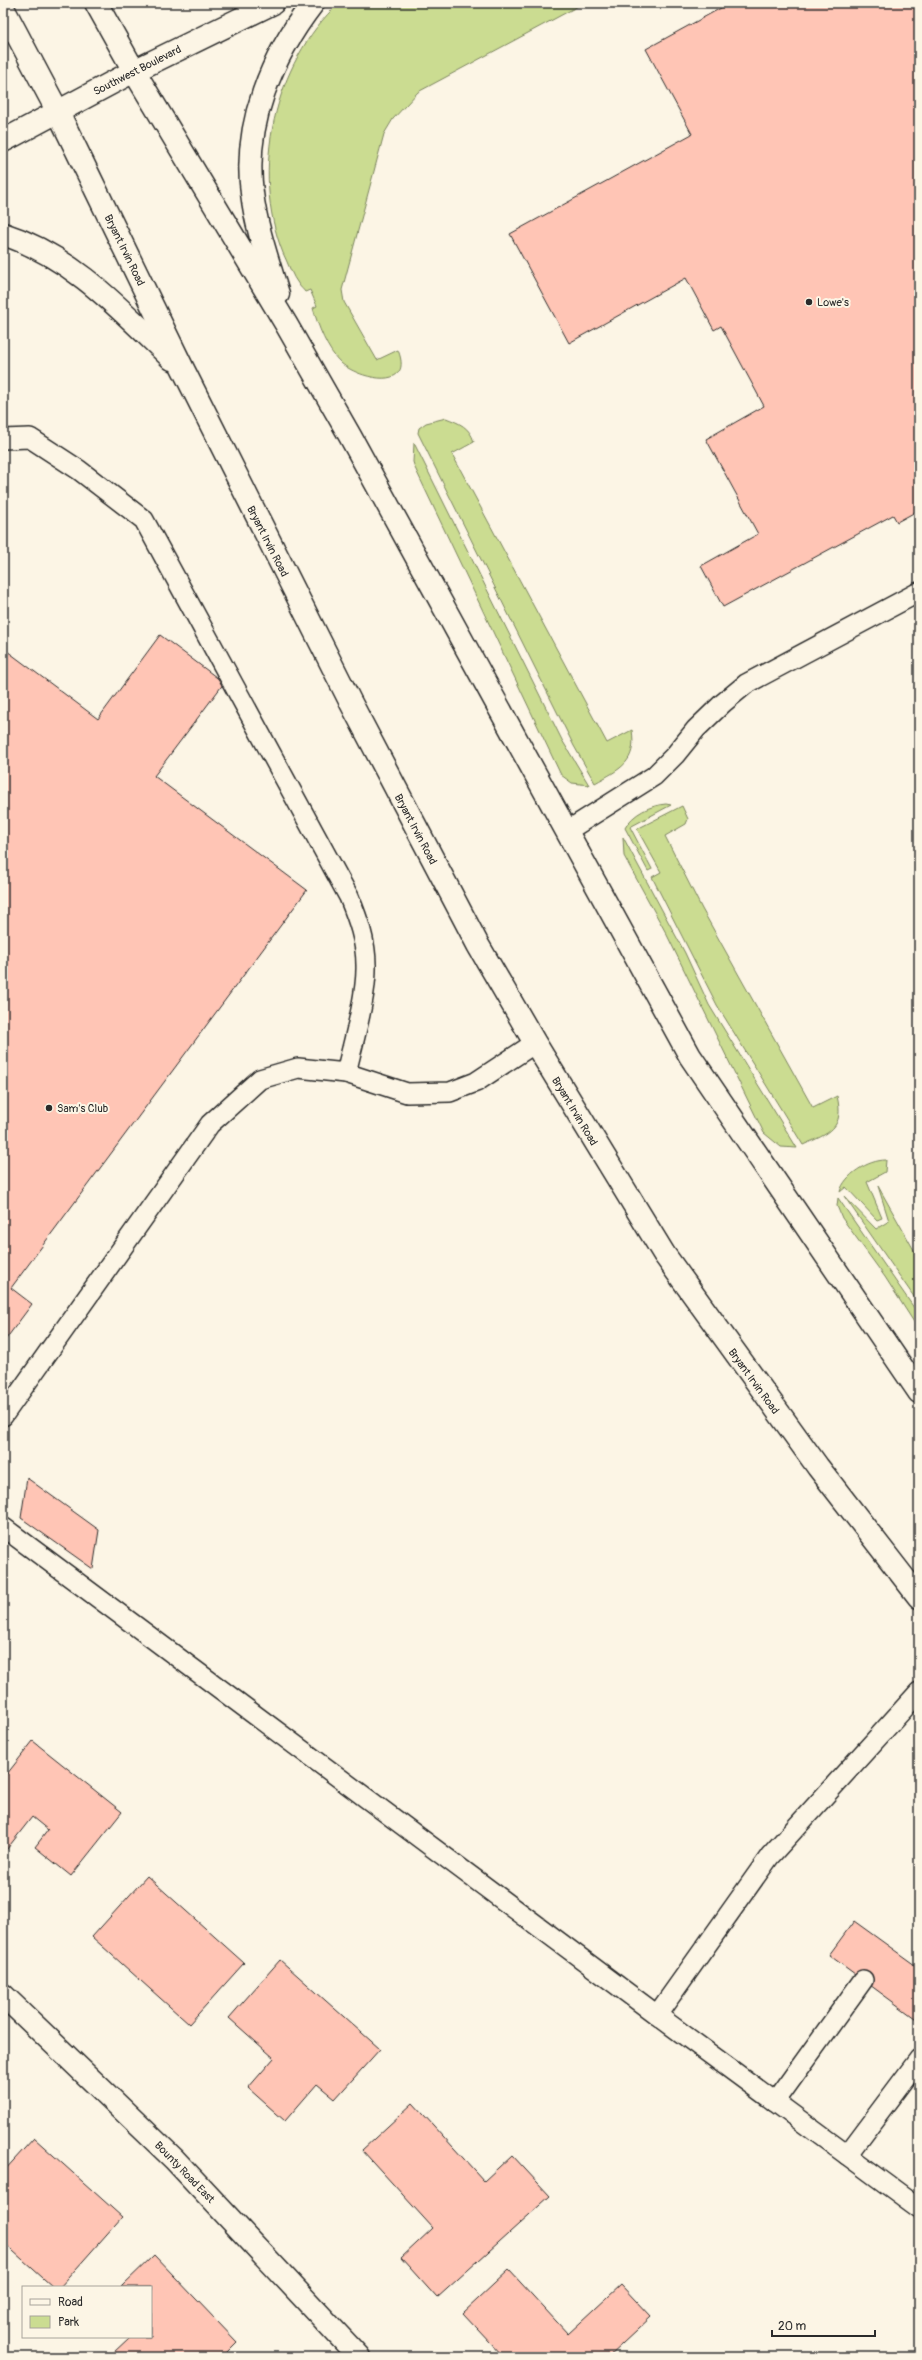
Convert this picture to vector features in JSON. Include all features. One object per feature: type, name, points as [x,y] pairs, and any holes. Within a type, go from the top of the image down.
[{"type":"main road","points":[[96,3],[134,70],[286,324],[567,830],[690,1056],[919,1392]]},
{"type":"main road","name":"Southwest Boulevard","points":[[3,141],[134,70],[274,3]]},
{"type":"main road","points":[[286,324],[258,227],[252,192],[251,163],[257,113],[266,84],[278,55],[292,30],[313,3]]},
{"type":"main road","name":"Bryant Irvin Road","points":[[3,8],[58,112],[183,370],[409,814],[478,946],[535,1043],[664,1254],[818,1467],[919,1597]]},
{"type":"main road","points":[[3,234],[56,257],[96,286],[183,370]]},
{"type":"main road","name":"Bounty Road East","points":[[3,1995],[174,2159],[359,2357]]},
{"type":"lane","points":[[3,439],[30,438],[79,470],[144,520],[349,897],[361,926],[366,966],[361,1007],[346,1073]]},
{"type":"lane","points":[[567,830],[654,776],[675,755],[696,729],[746,684],[919,592]]},
{"type":"lane","points":[[3,1416],[210,1124],[260,1078],[298,1068],[346,1073],[407,1093],[450,1092],[476,1082],[535,1043]]},
{"type":"lane","points":[[3,1527],[657,2015],[919,2208]]},
{"type":"lane","points":[[657,2015],[770,1856],[919,1692]]},
{"type":"lane","points":[[775,2102],[863,1980]]},
{"type":"lane","points":[[847,2155],[919,2059]]},
{"type":"green space","points":[[339,3],[584,3],[418,92],[393,119],[384,134],[342,290],[344,302],[377,360],[398,350],[401,363],[399,372],[392,377],[371,377],[360,374],[349,369],[336,358],[327,345],[320,330],[313,308],[317,306],[310,290],[305,292],[292,274],[283,253],[273,221],[269,188],[269,154],[274,120],[284,87],[298,56],[317,28]]},
{"type":"green space","points":[[446,418],[463,426],[472,437],[474,442],[452,454],[607,743],[632,730],[632,750],[625,764],[595,783],[574,746],[418,433],[419,428],[426,423]]},
{"type":"green space","points":[[414,443],[562,740],[589,785],[572,783],[561,775],[415,468],[413,462]]},
{"type":"green space","points":[[666,804],[671,805],[630,827],[652,869],[648,871],[625,828],[632,818],[642,811],[654,806]]},
{"type":"green space","points":[[682,806],[688,819],[686,824],[665,836],[702,909],[813,1108],[837,1096],[839,1116],[837,1123],[827,1133],[803,1145],[717,1005],[652,877],[661,872],[637,829]]},
{"type":"green space","points":[[623,837],[685,953],[709,1005],[797,1148],[781,1147],[764,1133],[666,933],[624,856]]},
{"type":"green space","points":[[886,1160],[885,1172],[867,1182],[882,1218],[877,1220],[846,1187],[840,1192],[846,1180],[852,1174],[872,1163]]},
{"type":"green space","points":[[878,1186],[919,1259],[919,1304],[844,1196],[876,1229],[889,1221]]},
{"type":"green space","points":[[838,1198],[919,1315],[919,1330],[885,1277],[842,1218],[837,1206]]},
{"type":"building","name":"Lowe's","points":[[730,3],[919,3],[919,510],[897,522],[893,515],[723,607],[701,566],[758,534],[706,439],[764,406],[721,326],[714,330],[686,278],[569,343],[510,234],[692,134],[646,49]]},
{"type":"building","points":[[160,635],[224,683],[154,776],[307,890],[11,1288],[32,1304],[3,1343],[3,648],[98,719]]},
{"type":"building","points":[[27,1478],[99,1530],[93,1569],[21,1518]]},
{"type":"building","points":[[33,1741],[122,1812],[71,1876],[35,1847],[48,1830],[32,1817],[3,1854],[3,1779]]},
{"type":"building","points":[[147,1876],[244,1963],[189,2024],[92,1937]]},
{"type":"building","points":[[854,1921],[919,1968],[919,2021],[829,1955]]},
{"type":"building","points":[[280,1960],[380,2049],[335,2099],[317,2084],[285,2121],[248,2088],[274,2058],[229,2018]]},
{"type":"building","points":[[413,2103],[484,2181],[512,2155],[550,2196],[437,2298],[401,2258],[433,2228],[362,2150]]},
{"type":"building","points":[[34,2138],[122,2217],[61,2286],[52,2286],[3,2242],[3,2172]]},
{"type":"building","points":[[154,2255],[237,2342],[222,2357],[117,2357],[113,2353],[129,2338],[152,2338],[152,2286],[122,2286]]},
{"type":"building","points":[[509,2270],[568,2334],[621,2285],[651,2317],[608,2357],[504,2357],[463,2313]]},
{"type":"place","name":"Lowe's","points":[[809,302]]},
{"type":"place","name":"Sam's Club","points":[[49,1108]]}]
